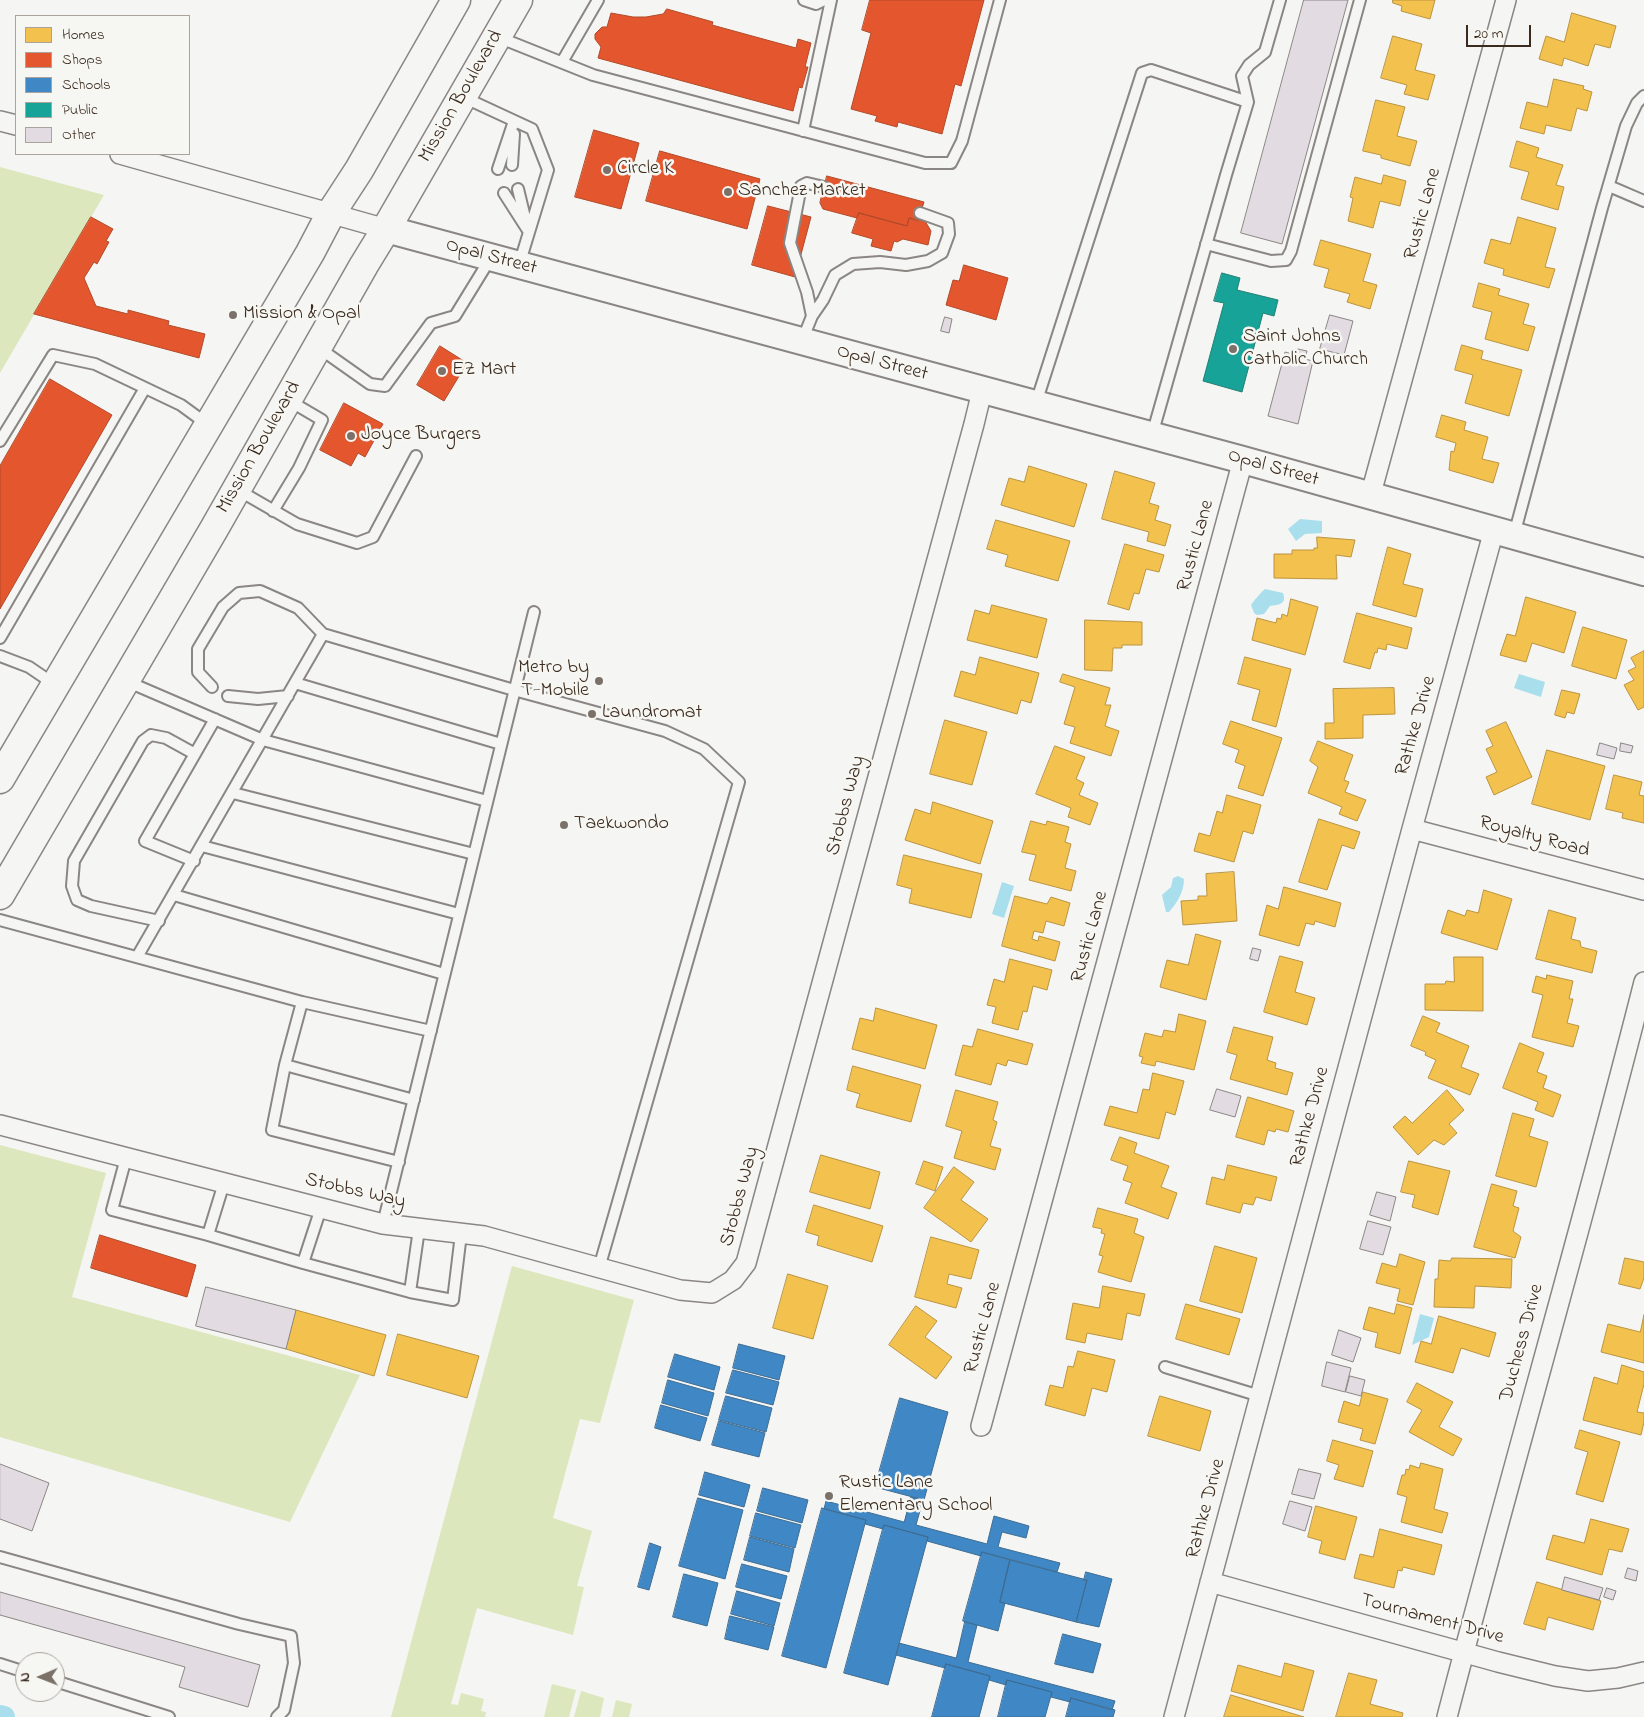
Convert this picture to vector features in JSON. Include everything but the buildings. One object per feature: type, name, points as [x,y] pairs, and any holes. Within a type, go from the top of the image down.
[{"type":"main road","points":[[3,765],[55,685],[310,253],[331,213],[359,170],[456,0]]},
{"type":"main road","name":"Mission Boulevard","points":[[0,895],[518,0]]},
{"type":"street","name":"Rustic Lane","points":[[1370,497],[1506,0]]},
{"type":"street","points":[[0,121],[15,125]]},
{"type":"street","name":"Opal Street","points":[[124,155],[519,266],[1243,460],[1644,572]]},
{"type":"street","name":"Stobbs Way","points":[[0,1125],[383,1224],[484,1236],[680,1290],[712,1293],[734,1280],[746,1263],[982,391]]},
{"type":"street","name":"Rustic Lane","points":[[981,1426],[1243,460]]},
{"type":"street","name":"Rathke Drive","points":[[1174,1717],[1412,829],[1504,533]]},
{"type":"street","name":"Royalty Road","points":[[1412,829],[1644,890]]},
{"type":"street","name":"Duchess Drive","points":[[1447,1717],[1502,1504],[1644,982]]},
{"type":"street","name":"Tournament Drive","points":[[1210,1582],[1555,1676],[1588,1680],[1618,1678],[1644,1672]]},
{"type":"lane","points":[[562,62],[598,0]]},
{"type":"lane","points":[[804,0],[816,4],[824,0]]},
{"type":"lane","points":[[803,131],[831,0]]},
{"type":"lane","points":[[497,37],[593,74],[925,163],[950,164],[962,141],[1000,0]]},
{"type":"lane","points":[[1152,436],[1248,102],[1242,76],[1249,65],[1265,52],[1280,0]]},
{"type":"lane","points":[[1206,244],[1271,262],[1286,260],[1291,251],[1360,0]]},
{"type":"lane","points":[[1035,405],[1142,73],[1151,70],[1248,102]]},
{"type":"lane","points":[[1504,533],[1626,126],[1637,103],[1644,96]]},
{"type":"lane","points":[[462,97],[532,129],[548,170],[519,266]]},
{"type":"lane","points":[[512,165],[514,121]]},
{"type":"lane","points":[[498,169],[514,121]]},
{"type":"lane","points":[[812,316],[807,292],[790,243],[802,186],[807,183],[824,187]]},
{"type":"lane","points":[[1609,186],[1644,201]]},
{"type":"lane","points":[[518,189],[529,232]]},
{"type":"lane","points":[[504,193],[529,232]]},
{"type":"lane","points":[[802,342],[812,316],[823,300],[835,275],[853,264],[880,262],[906,265],[928,260],[942,253],[949,234],[948,223],[920,213]]},
{"type":"lane","points":[[317,347],[370,384],[385,386],[430,323],[455,316],[491,258]]},
{"type":"lane","points":[[0,441],[53,355],[95,364],[181,405],[208,425]]},
{"type":"lane","points":[[0,638],[146,388]]},
{"type":"lane","points":[[274,511],[299,468],[322,420],[287,400]]},
{"type":"lane","points":[[236,489],[297,524],[358,543],[373,537],[416,456]]},
{"type":"lane","points":[[212,687],[198,672],[198,649],[223,607],[239,593],[260,591],[298,608],[323,634],[514,690],[665,731],[704,749],[739,782],[599,1268]]},
{"type":"lane","points":[[383,1224],[534,612]]},
{"type":"lane","points":[[137,957],[323,634]]},
{"type":"lane","points":[[0,656],[29,667],[55,685]]},
{"type":"lane","points":[[125,680],[263,740],[487,802]]},
{"type":"lane","points":[[295,683],[501,744]]},
{"type":"lane","points":[[228,696],[258,699],[288,696]]},
{"type":"lane","points":[[194,861],[145,841],[215,719]]},
{"type":"lane","points":[[159,921],[91,906],[77,900],[72,886],[74,861],[142,741],[151,735],[166,738],[195,754]]},
{"type":"lane","points":[[233,793],[474,854]]},
{"type":"lane","points":[[202,846],[459,914]]},
{"type":"lane","points":[[174,895],[444,974]]},
{"type":"lane","points":[[0,920],[302,1002],[431,1031]]},
{"type":"lane","points":[[302,1002],[285,1065],[272,1130],[399,1162]]},
{"type":"lane","points":[[285,1065],[414,1100]]},
{"type":"lane","points":[[126,1158],[112,1210],[410,1292],[453,1300],[461,1234]]},
{"type":"lane","points":[[208,1235],[224,1183]]},
{"type":"lane","points":[[303,1263],[321,1208]]},
{"type":"lane","points":[[410,1292],[419,1229]]},
{"type":"lane","points":[[1165,1367],[1260,1396]]},
{"type":"lane","points":[[0,1557],[239,1624],[291,1636],[294,1663],[284,1710],[277,1717]]},
{"type":"lane","points":[[0,1664],[15,1669]]},
{"type":"lane","points":[[65,1684],[169,1717]]},
{"type":"green space","points":[[0,167],[104,195],[0,373]]},
{"type":"green space","points":[[0,1145],[106,1173],[72,1297],[360,1375],[290,1522],[0,1437]]},
{"type":"green space","points":[[512,1266],[634,1300],[600,1423],[580,1419],[553,1518],[592,1531],[577,1586],[584,1587],[573,1635],[477,1608],[451,1704],[458,1705],[461,1693],[484,1699],[481,1711],[486,1712],[485,1717],[391,1717]]},
{"type":"green space","points":[[552,1684],[576,1690],[569,1717],[544,1717]]},
{"type":"green space","points":[[581,1691],[604,1698],[600,1717],[574,1717]]},
{"type":"green space","points":[[616,1700],[632,1704],[629,1717],[612,1717]]},
{"type":"water","points":[[1300,519],[1322,521],[1322,533],[1305,534],[1296,541],[1288,529]]},
{"type":"water","points":[[1265,589],[1283,593],[1284,600],[1279,604],[1270,606],[1264,614],[1257,615],[1254,613],[1251,605]]},
{"type":"water","points":[[1519,674],[1545,682],[1541,697],[1514,688]]},
{"type":"water","points":[[1178,876],[1184,879],[1181,893],[1172,909],[1166,912],[1162,895],[1171,887],[1173,878]]},
{"type":"water","points":[[1002,882],[1014,886],[1004,918],[992,914]]},
{"type":"water","points":[[1420,1314],[1434,1318],[1429,1337],[1412,1345]]},
{"type":"waterway","points":[[0,1716],[4,1717]]},
{"type":"place","name":"Circle K","points":[[607,170]]},
{"type":"place","name":"Sanchez Market","points":[[728,192]]},
{"type":"place","name":"Mission & Opal","points":[[233,315]]},
{"type":"place","name":"Saint Johns Catholic Church","points":[[1233,349]]},
{"type":"place","name":"EZ Mart","points":[[442,371]]},
{"type":"place","name":"Joyce Burgers","points":[[351,436]]},
{"type":"place","name":"Metro by T-Mobile","points":[[599,681]]},
{"type":"place","name":"Laundromat","points":[[592,714]]},
{"type":"place","name":"Taekwondo","points":[[564,825]]},
{"type":"place","name":"Rustic Lane Elementary School","points":[[829,1496]]}]
